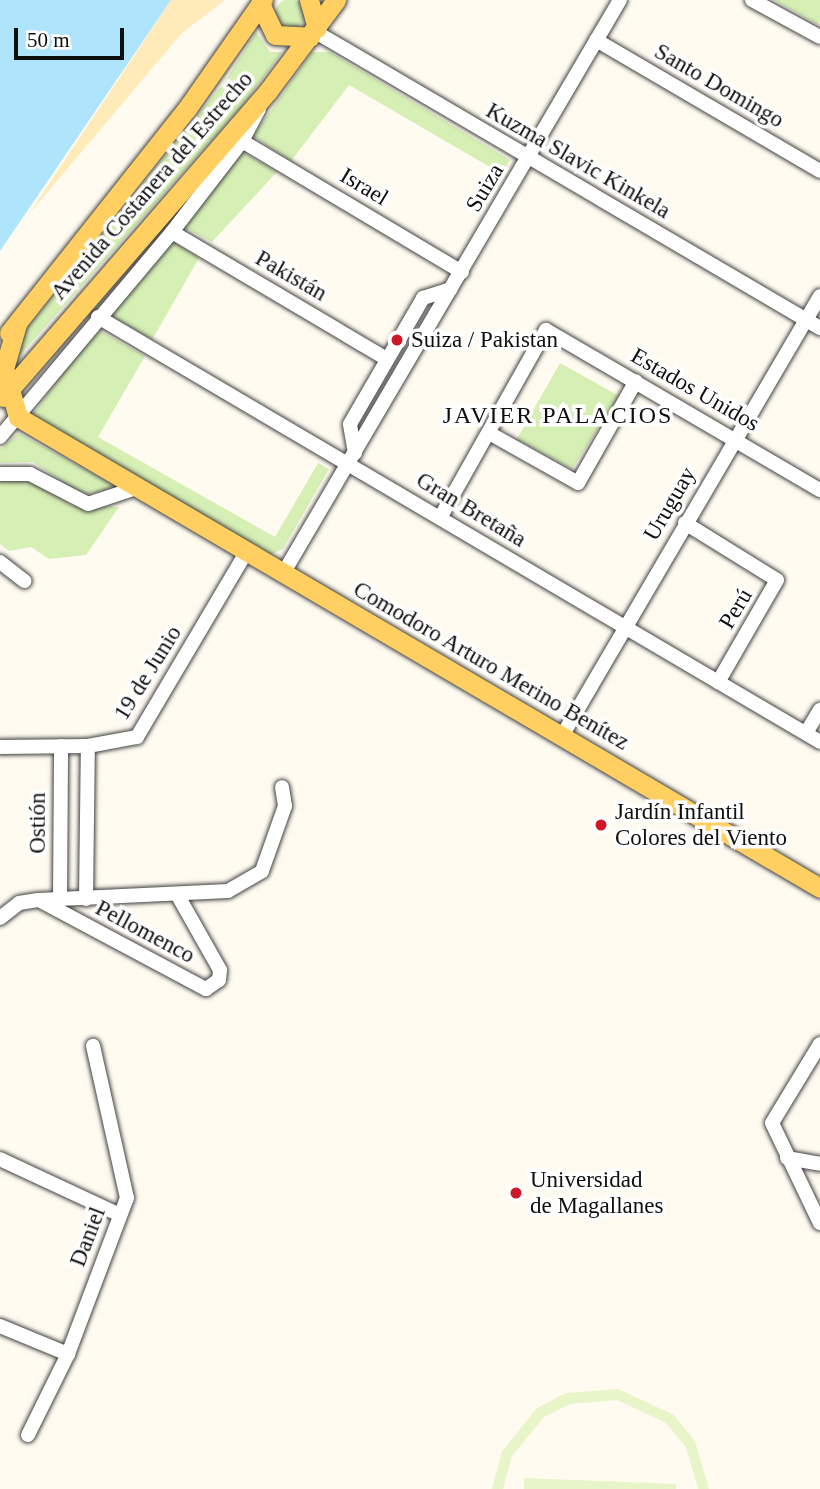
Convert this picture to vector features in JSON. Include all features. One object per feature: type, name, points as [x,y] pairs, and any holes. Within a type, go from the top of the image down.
[{"type":"main road","points":[[262,2],[275,35],[314,32],[309,0]]},
{"type":"main road","name":"Avenida Costanera del Estrecho","points":[[4,396],[268,91],[336,0]]},
{"type":"main road","name":"Avenida Costanera del Estrecho","points":[[0,345],[186,110],[262,2]]},
{"type":"main road","points":[[17,324],[4,361],[4,396],[18,417]]},
{"type":"main road","name":"Comodoro Arturo Merino Benítez","points":[[18,417],[820,888]]},
{"type":"street","name":"Suiza","points":[[284,572],[620,0]]},
{"type":"street","points":[[752,0],[820,37]]},
{"type":"street","name":"Kuzma Slavic Kinkela","points":[[314,32],[820,328]]},
{"type":"street","name":"Santo Domingo","points":[[596,40],[820,171]]},
{"type":"street","points":[[0,438],[98,317],[172,232],[242,141],[268,91]]},
{"type":"street","name":"Israel","points":[[242,141],[462,272]]},
{"type":"street","name":"Pakistán","points":[[172,232],[387,359]]},
{"type":"street","points":[[352,458],[350,424],[387,359],[423,298],[451,289]]},
{"type":"street","name":"Uruguay","points":[[562,736],[820,296]]},
{"type":"street","name":"Gran Bretaña","points":[[98,317],[352,458],[439,518],[820,742]]},
{"type":"street","name":"Estados Unidos","points":[[489,433],[546,330],[820,490]]},
{"type":"street","points":[[439,518],[489,433],[578,483],[636,381]]},
{"type":"street","points":[[0,474],[30,474],[88,504],[136,488]]},
{"type":"street","name":"Perú","points":[[685,523],[777,580],[718,682]]},
{"type":"street","name":"19 de Junio","points":[[0,747],[122,743],[142,733],[247,551]]},
{"type":"street","points":[[0,562],[24,581]]},
{"type":"street","points":[[806,733],[820,710]]},
{"type":"street","name":"Ostión","points":[[60,900],[61,746]]},
{"type":"street","points":[[86,899],[88,746]]},
{"type":"street","name":"Pellomenco","points":[[0,918],[19,903],[38,900],[229,891],[262,871],[285,806],[282,787]]},
{"type":"street","name":"Pellomenco","points":[[38,900],[206,989],[219,980],[220,970],[177,894]]},
{"type":"street","points":[[820,1044],[774,1117],[772,1130],[820,1223]]},
{"type":"street","name":"Daniel","points":[[28,1435],[68,1354],[127,1190],[93,1046]]},
{"type":"street","points":[[0,1158],[120,1215]]},
{"type":"street","points":[[787,1158],[820,1164]]},
{"type":"street","points":[[0,1326],[68,1354]]},
{"type":"green space","points":[[290,-1],[301,3],[305,14],[301,25],[290,29],[279,25],[275,14],[279,3]]},
{"type":"green space","points":[[774,0],[820,0],[818,25]]},
{"type":"green space","points":[[256,32],[270,52],[282,52],[244,104],[13,363],[15,343],[226,80]]},
{"type":"green space","points":[[312,52],[330,52],[510,160],[502,174],[349,85],[291,161],[253,136]]},
{"type":"green space","points":[[240,151],[277,172],[212,242],[183,227]]},
{"type":"green space","points":[[172,241],[199,258],[152,340],[110,315]]},
{"type":"green space","points":[[95,328],[145,356],[98,437],[275,537],[318,463],[329,469],[283,549],[270,555],[31,417]]},
{"type":"green space","points":[[560,363],[619,396],[572,469],[517,439]]},
{"type":"green space","points":[[19,433],[118,488],[82,495],[33,462],[0,463],[0,449]]},
{"type":"green space","points":[[26,476],[71,505],[119,507],[86,555],[49,559],[31,547],[9,551],[0,544],[0,477]]},
{"type":"green space","points":[[618,1389],[674,1415],[695,1441],[709,1489],[698,1489],[686,1447],[666,1423],[617,1400],[570,1404],[544,1417],[512,1456],[503,1489],[492,1489],[502,1451],[537,1408],[566,1393]]},
{"type":"green space","points":[[524,1478],[676,1484],[676,1489],[524,1489]]},
{"type":"sand","points":[[171,0],[225,0],[182,33],[29,214]]},
{"type":"water","points":[[0,0],[171,0],[0,251]]},
{"type":"place","name":"Suiza / Pakistan","points":[[397,340]]},
{"type":"place","name":"Jardín Infantil Colores del Viento","points":[[601,825]]},
{"type":"place","name":"Universidad de Magallanes","points":[[516,1193]]},
{"type":"district","name":"JAVIER PALACIOS","points":[[558,416]]}]
